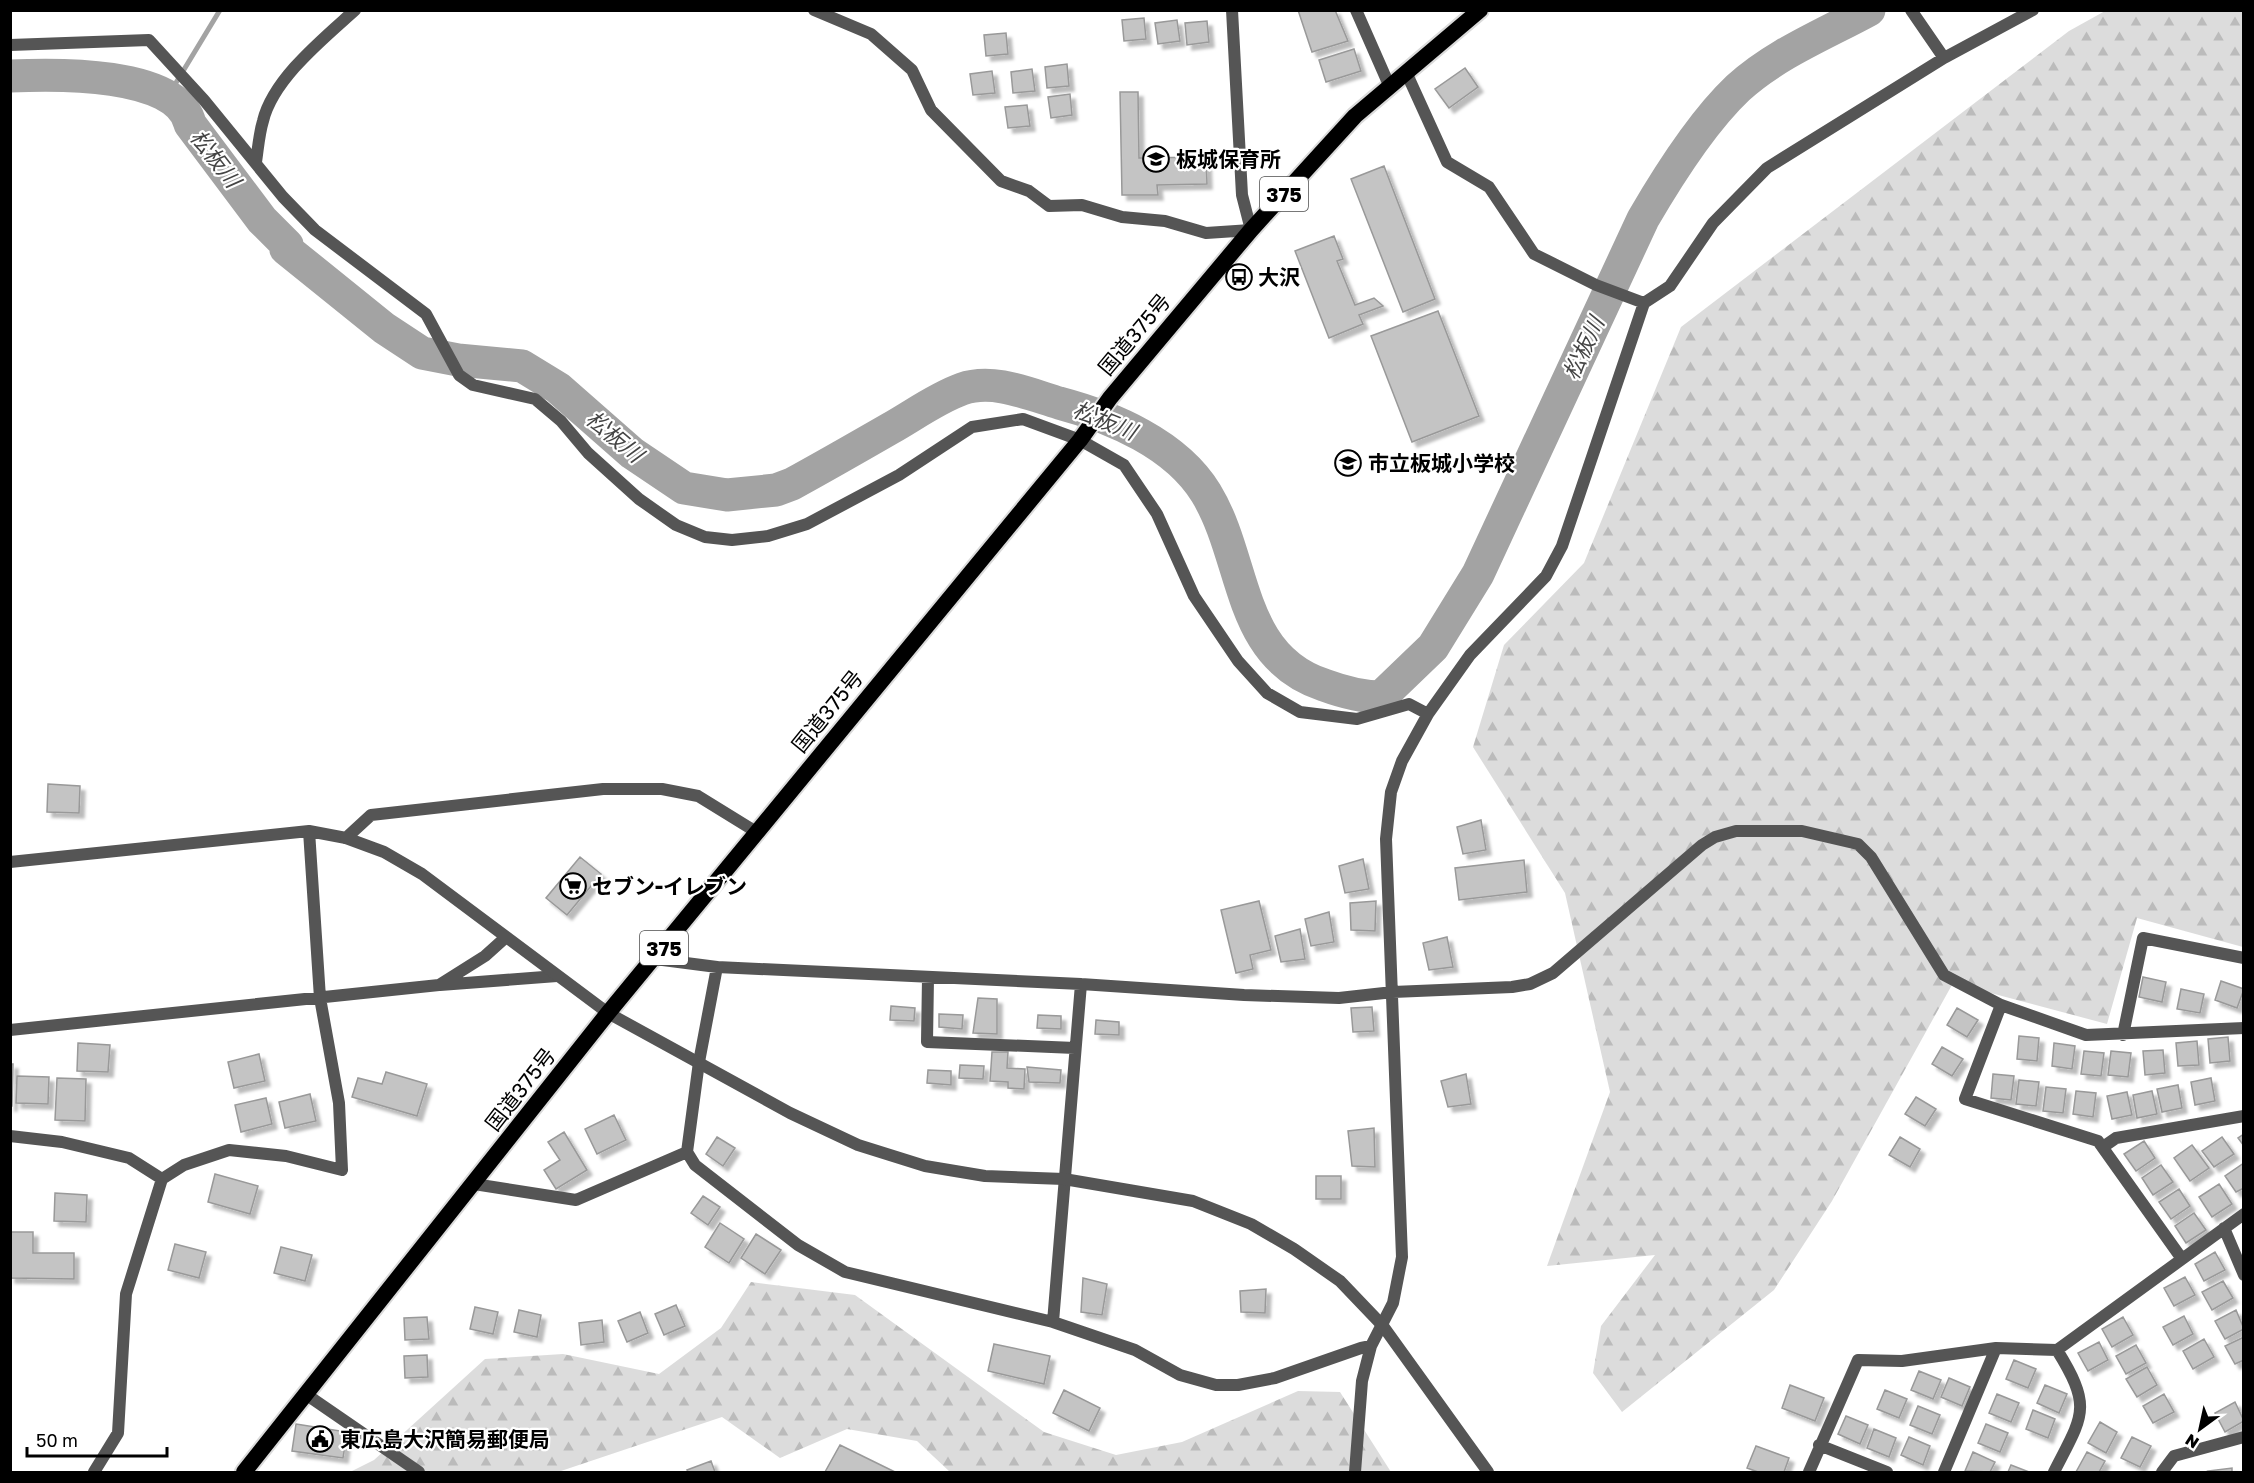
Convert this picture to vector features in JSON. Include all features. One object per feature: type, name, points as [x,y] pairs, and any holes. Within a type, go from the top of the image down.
[{"type":"highway","name":"国道375号","points":[[244,1473],[608,1013],[758,833],[1084,433],[1110,398],[1251,230],[1356,116],[1389,85],[1480,10]]},
{"type":"street","points":[[256,162],[263,119],[277,87],[323,39],[355,10]]},
{"type":"street","points":[[814,10],[871,34],[912,70],[931,110],[1001,181],[1029,191],[1049,206],[1082,205],[1122,217],[1165,220],[1206,233],[1251,230],[1242,195],[1232,10]]},
{"type":"street","points":[[1356,10],[1389,85]]},
{"type":"street","points":[[1355,1473],[1362,1381],[1371,1346],[1393,1303],[1402,1257],[1386,839],[1391,792],[1401,761],[1428,714],[1470,655],[1546,576],[1562,546],[1644,303],[1670,286],[1713,223],[1767,168],[1944,58],[2033,10]]},
{"type":"street","points":[[1914,15],[1944,58]]},
{"type":"street","points":[[10,45],[149,40],[256,162],[283,197],[315,230],[426,314],[459,375],[473,385],[535,399],[561,421],[588,453],[639,499],[676,525],[705,537],[732,540],[768,536],[807,524],[899,475],[972,427],[1023,419],[1084,433],[1124,465],[1157,514],[1194,596],[1238,661],[1267,693],[1300,712],[1357,719],[1409,704],[1428,714]]},
{"type":"street","points":[[1406,72],[1448,162],[1489,187],[1534,254],[1596,285],[1644,303]]},
{"type":"street","points":[[346,838],[371,815],[603,789],[662,789],[698,796],[758,833]]},
{"type":"street","points":[[94,1473],[118,1433],[126,1294],[162,1179],[184,1165],[230,1150],[286,1156],[342,1170],[339,1103],[320,998],[309,831]]},
{"type":"street","points":[[10,862],[309,831],[346,838],[384,852],[422,874],[465,904],[505,938],[608,1013],[790,1113],[858,1145],[925,1166],[985,1176],[1064,1179],[1193,1201],[1251,1224],[1294,1249],[1340,1281],[1383,1326],[1488,1473]]},
{"type":"street","points":[[655,959],[717,967],[1081,984],[1244,995],[1340,998],[1393,992],[1512,987],[1530,984],[1553,973],[1702,845],[1715,837],[1736,831],[1802,831],[1858,844],[1871,857],[1944,975],[2001,1005],[2086,1035],[2244,1028]]},
{"type":"street","points":[[439,985],[485,956],[505,938]]},
{"type":"street","points":[[2123,1035],[2143,938],[2244,958]]},
{"type":"street","points":[[717,967],[699,1062],[687,1152],[694,1165],[798,1245],[845,1272],[1053,1322],[1135,1350],[1179,1375],[1216,1385],[1238,1385],[1275,1378],[1360,1347],[1371,1346]]},
{"type":"street","points":[[10,1030],[439,985],[557,976]]},
{"type":"street","points":[[928,978],[927,1042],[1075,1048]]},
{"type":"street","points":[[1053,1322],[1081,984]]},
{"type":"street","points":[[2001,1005],[1965,1099],[2098,1141],[2182,1259]]},
{"type":"street","points":[[2103,1147],[2116,1138],[2244,1116]]},
{"type":"street","points":[[10,1136],[62,1142],[129,1158],[162,1179]]},
{"type":"street","points":[[474,1184],[576,1200],[687,1152]]},
{"type":"street","points":[[1809,1473],[1819,1445],[1858,1360],[1902,1361],[1996,1348],[2057,1350],[2244,1214]]},
{"type":"street","points":[[2224,1228],[2244,1275]]},
{"type":"street","points":[[1944,1473],[1996,1348]]},
{"type":"street","points":[[2054,1473],[2080,1420],[2081,1402],[2075,1380],[2057,1350]]},
{"type":"street","points":[[307,1395],[419,1473]]},
{"type":"street","points":[[2162,1473],[2174,1456],[2244,1437]]},
{"type":"street","points":[[1819,1445],[1887,1473]]},
{"type":"green space","points":[[2105,11],[2243,11],[2243,947],[2137,918],[2107,1024],[1953,983],[1832,1201],[1774,1290],[1622,1412],[1593,1373],[1601,1326],[1655,1255],[1547,1266],[1610,1092],[1565,893],[1473,747],[1504,645],[1584,563],[1681,327],[2069,31]]},
{"type":"green space","points":[[751,1282],[855,1295],[1044,1432],[1116,1455],[1182,1442],[1298,1391],[1340,1392],[1391,1472],[950,1472],[917,1441],[847,1429],[780,1458],[722,1417],[558,1472],[350,1472],[374,1460],[485,1359],[563,1354],[659,1374],[721,1328]]},
{"type":"building","points":[[1298,10],[1335,10],[1348,41],[1312,52]]},
{"type":"building","points":[[1144,18],[1146,39],[1124,41],[1122,20]]},
{"type":"building","points":[[1177,20],[1180,41],[1158,44],[1155,23]]},
{"type":"building","points":[[1207,21],[1209,42],[1187,45],[1185,23]]},
{"type":"building","points":[[1006,33],[1008,54],[986,56],[984,35]]},
{"type":"building","points":[[1354,49],[1361,71],[1326,82],[1319,60]]},
{"type":"building","points":[[1067,64],[1069,86],[1047,88],[1045,67]]},
{"type":"building","points":[[1465,68],[1478,87],[1449,108],[1435,89]]},
{"type":"building","points":[[1032,69],[1035,91],[1013,93],[1011,72]]},
{"type":"building","points":[[992,71],[995,93],[973,95],[970,74]]},
{"type":"building","points":[[1120,92],[1138,92],[1139,158],[1206,157],[1207,184],[1157,185],[1158,195],[1122,195]]},
{"type":"building","points":[[1070,94],[1072,115],[1051,118],[1048,97]]},
{"type":"building","points":[[1027,105],[1030,126],[1008,128],[1005,107]]},
{"type":"building","points":[[1384,166],[1435,299],[1403,312],[1351,179]]},
{"type":"building","points":[[1334,236],[1343,259],[1337,261],[1355,305],[1374,298],[1383,306],[1359,315],[1363,324],[1329,338],[1295,251]]},
{"type":"building","points":[[1438,311],[1479,416],[1412,442],[1371,336]]},
{"type":"building","points":[[48,784],[80,786],[79,813],[47,812]]},
{"type":"building","points":[[1481,820],[1486,850],[1463,854],[1457,827]]},
{"type":"building","name":"セブン-イレブン","points":[[580,857],[601,874],[567,915],[546,898]]},
{"type":"building","points":[[1363,859],[1369,889],[1345,893],[1339,866]]},
{"type":"building","points":[[1524,860],[1527,892],[1459,900],[1455,868]]},
{"type":"building","points":[[1259,901],[1271,950],[1250,955],[1253,969],[1236,973],[1221,910]]},
{"type":"building","points":[[1376,901],[1375,931],[1351,930],[1350,903]]},
{"type":"building","points":[[1329,912],[1334,942],[1311,946],[1305,919]]},
{"type":"building","points":[[1300,929],[1305,959],[1281,962],[1275,936]]},
{"type":"building","points":[[1447,937],[1453,967],[1429,970],[1423,943]]},
{"type":"building","points":[[2143,977],[2166,982],[2162,1002],[2139,997]]},
{"type":"building","points":[[2221,981],[2244,989],[2237,1008],[2215,1000]]},
{"type":"building","points":[[2181,989],[2204,994],[2200,1013],[2177,1009]]},
{"type":"building","points":[[978,998],[997,999],[997,1034],[973,1033]]},
{"type":"building","points":[[891,1006],[915,1008],[914,1021],[890,1020]]},
{"type":"building","points":[[1372,1007],[1374,1031],[1353,1032],[1351,1008]]},
{"type":"building","points":[[1957,1008],[1978,1020],[1967,1037],[1947,1025]]},
{"type":"building","points":[[939,1014],[963,1015],[962,1029],[939,1027]]},
{"type":"building","points":[[1038,1015],[1061,1016],[1061,1029],[1037,1028]]},
{"type":"building","points":[[1096,1020],[1119,1022],[1119,1035],[1095,1034]]},
{"type":"building","points":[[2019,1036],[2039,1038],[2037,1061],[2017,1059]]},
{"type":"building","points":[[2228,1037],[2230,1061],[2210,1063],[2208,1039]]},
{"type":"building","points":[[2197,1041],[2199,1065],[2178,1066],[2176,1043]]},
{"type":"building","points":[[78,1043],[110,1045],[108,1072],[77,1071]]},
{"type":"building","points":[[2054,1043],[2075,1046],[2072,1069],[2052,1066]]},
{"type":"building","points":[[1942,1047],[1963,1059],[1952,1076],[1932,1064]]},
{"type":"building","points":[[2163,1050],[2165,1073],[2145,1075],[2143,1051]]},
{"type":"building","points":[[2084,1051],[2104,1053],[2101,1076],[2081,1074]]},
{"type":"building","points":[[2111,1051],[2131,1053],[2128,1077],[2108,1075]]},
{"type":"building","points":[[992,1052],[1008,1052],[1007,1068],[1025,1069],[1024,1089],[1008,1088],[1008,1082],[990,1081]]},
{"type":"building","points":[[259,1054],[265,1081],[234,1088],[228,1062]]},
{"type":"building","points":[[10,1064],[13,1064],[12,1106],[10,1106]]},
{"type":"building","points":[[960,1065],[984,1066],[983,1079],[959,1078]]},
{"type":"building","points":[[1027,1067],[1061,1070],[1060,1083],[1029,1082]]},
{"type":"building","points":[[928,1070],[951,1071],[951,1085],[927,1083]]},
{"type":"building","points":[[386,1072],[427,1084],[417,1116],[352,1097],[358,1078],[382,1084]]},
{"type":"building","points":[[1466,1074],[1471,1104],[1448,1107],[1441,1081]]},
{"type":"building","points":[[1993,1074],[2014,1076],[2011,1100],[1991,1098]]},
{"type":"building","points":[[17,1076],[49,1077],[48,1104],[16,1103]]},
{"type":"building","points":[[57,1078],[86,1079],[85,1121],[55,1120]]},
{"type":"building","points":[[2211,1078],[2215,1101],[2195,1105],[2191,1082]]},
{"type":"building","points":[[2019,1080],[2039,1082],[2036,1106],[2016,1104]]},
{"type":"building","points":[[2178,1085],[2182,1108],[2162,1112],[2157,1089]]},
{"type":"building","points":[[2046,1087],[2066,1089],[2063,1113],[2043,1111]]},
{"type":"building","points":[[2076,1091],[2096,1093],[2093,1117],[2073,1114]]},
{"type":"building","points":[[2152,1091],[2157,1114],[2137,1118],[2133,1095]]},
{"type":"building","points":[[2127,1092],[2132,1115],[2112,1119],[2107,1096]]},
{"type":"building","points":[[310,1094],[316,1121],[285,1128],[279,1102]]},
{"type":"building","points":[[1916,1097],[1936,1109],[1925,1126],[1905,1114]]},
{"type":"building","points":[[266,1098],[272,1124],[241,1132],[235,1105]]},
{"type":"building","points":[[614,1115],[626,1140],[597,1154],[585,1129]]},
{"type":"building","points":[[1374,1128],[1375,1167],[1352,1166],[1348,1131]]},
{"type":"building","points":[[564,1132],[587,1170],[556,1189],[544,1170],[560,1160],[548,1142]]},
{"type":"building","points":[[2244,1134],[2244,1146],[2238,1138]]},
{"type":"building","points":[[717,1137],[735,1148],[723,1166],[706,1154]]},
{"type":"building","points":[[1900,1137],[1920,1149],[1910,1167],[1889,1155]]},
{"type":"building","points":[[2222,1137],[2234,1154],[2214,1167],[2202,1151]]},
{"type":"building","points":[[2144,1141],[2155,1158],[2136,1171],[2124,1154]]},
{"type":"building","points":[[2192,1145],[2209,1168],[2190,1181],[2174,1158]]},
{"type":"building","points":[[2244,1163],[2244,1188],[2236,1192],[2225,1176]]},
{"type":"building","points":[[2161,1165],[2173,1182],[2153,1195],[2142,1178]]},
{"type":"building","points":[[215,1174],[258,1186],[250,1214],[208,1202]]},
{"type":"building","points":[[1316,1176],[1341,1176],[1341,1199],[1316,1199]]},
{"type":"building","points":[[2219,1184],[2232,1204],[2212,1217],[2199,1197]]},
{"type":"building","points":[[2179,1189],[2190,1206],[2171,1219],[2159,1202]]},
{"type":"building","points":[[55,1193],[87,1195],[86,1222],[54,1221]]},
{"type":"building","points":[[703,1196],[720,1207],[708,1225],[691,1213]]},
{"type":"building","points":[[2194,1213],[2206,1230],[2186,1243],[2175,1226]]},
{"type":"building","points":[[720,1223],[744,1239],[729,1263],[705,1247]]},
{"type":"building","points":[[10,1232],[33,1232],[33,1253],[74,1253],[74,1279],[10,1278]]},
{"type":"building","points":[[756,1234],[781,1250],[765,1274],[741,1258]]},
{"type":"building","points":[[175,1244],[206,1252],[199,1278],[168,1270]]},
{"type":"building","points":[[281,1247],[312,1255],[305,1281],[274,1273]]},
{"type":"building","points":[[2215,1252],[2225,1270],[2204,1281],[2195,1264]]},
{"type":"building","points":[[2185,1277],[2195,1295],[2174,1306],[2164,1288]]},
{"type":"building","points":[[1083,1278],[1107,1284],[1102,1315],[1081,1312]]},
{"type":"building","points":[[2223,1281],[2233,1298],[2212,1310],[2202,1292]]},
{"type":"building","points":[[1266,1289],[1265,1313],[1241,1312],[1240,1291]]},
{"type":"building","points":[[676,1305],[685,1326],[664,1335],[655,1314]]},
{"type":"building","points":[[475,1307],[498,1312],[493,1334],[470,1329]]},
{"type":"building","points":[[519,1310],[541,1315],[537,1337],[514,1332]]},
{"type":"building","points":[[2236,1310],[2244,1329],[2225,1339],[2215,1321]]},
{"type":"building","points":[[640,1312],[648,1333],[627,1342],[618,1321]]},
{"type":"building","points":[[2184,1316],[2193,1334],[2173,1345],[2163,1327]]},
{"type":"building","points":[[427,1317],[429,1339],[405,1340],[404,1318]]},
{"type":"building","points":[[2123,1317],[2133,1335],[2112,1347],[2102,1329]]},
{"type":"building","points":[[602,1320],[604,1342],[581,1345],[579,1323]]},
{"type":"building","points":[[2244,1337],[2244,1360],[2235,1364],[2225,1346]]},
{"type":"building","points":[[2204,1339],[2214,1357],[2193,1369],[2183,1351]]},
{"type":"building","points":[[2099,1342],[2108,1360],[2088,1371],[2078,1353]]},
{"type":"building","points":[[994,1344],[1050,1356],[1044,1384],[988,1371]]},
{"type":"building","points":[[2136,1345],[2146,1363],[2126,1374],[2116,1356]]},
{"type":"building","points":[[427,1355],[428,1377],[405,1378],[404,1356]]},
{"type":"building","points":[[2014,1360],[2036,1369],[2028,1388],[2006,1379]]},
{"type":"building","points":[[2147,1367],[2157,1385],[2137,1397],[2126,1379]]},
{"type":"building","points":[[1919,1371],[1941,1380],[1933,1399],[1911,1390]]},
{"type":"building","points":[[1949,1378],[1970,1387],[1962,1406],[1941,1397]]},
{"type":"building","points":[[1790,1385],[1824,1398],[1815,1421],[1782,1408]]},
{"type":"building","points":[[2045,1385],[2067,1394],[2059,1413],[2037,1403]]},
{"type":"building","points":[[1064,1390],[1100,1408],[1089,1431],[1053,1413]]},
{"type":"building","points":[[1885,1390],[1907,1399],[1899,1418],[1877,1409]]},
{"type":"building","points":[[1997,1394],[2019,1403],[2011,1422],[1989,1413]]},
{"type":"building","points":[[2164,1394],[2174,1412],[2153,1423],[2143,1406]]},
{"type":"building","points":[[2235,1402],[2244,1421],[2225,1432],[2215,1413]]},
{"type":"building","points":[[1918,1406],[1940,1415],[1932,1434],[1910,1425]]},
{"type":"building","points":[[2033,1410],[2055,1419],[2048,1438],[2026,1429]]},
{"type":"building","points":[[1846,1416],[1868,1425],[1860,1444],[1838,1434]]},
{"type":"building","points":[[2100,1422],[2117,1432],[2106,1453],[2088,1443]]},
{"type":"building","points":[[296,1424],[347,1432],[343,1458],[292,1451]]},
{"type":"building","points":[[1986,1424],[2008,1433],[2000,1452],[1978,1443]]},
{"type":"building","points":[[1874,1429],[1896,1438],[1889,1457],[1867,1448]]},
{"type":"building","points":[[1909,1437],[1930,1446],[1923,1465],[1901,1455]]},
{"type":"building","points":[[2132,1437],[2151,1446],[2140,1467],[2121,1458]]},
{"type":"building","points":[[840,1445],[895,1472],[825,1472]]},
{"type":"building","points":[[1756,1446],[1789,1458],[1784,1472],[1758,1472],[1747,1468]]},
{"type":"building","points":[[1973,1452],[1995,1462],[1990,1472],[1965,1471]]},
{"type":"building","points":[[2087,1452],[2105,1461],[2099,1472],[2076,1472]]},
{"type":"building","points":[[711,1461],[715,1472],[688,1472],[687,1470]]},
{"type":"building","points":[[2011,1465],[2029,1472],[2008,1472]]},
{"type":"building","points":[[2232,1468],[2232,1472],[2208,1471]]},
{"type":"waterway","points":[[168,96],[220,10]]},
{"type":"waterway","name":"松板川","points":[[10,76],[55,75],[112,79],[139,85],[163,94],[181,107],[190,124],[262,220],[287,245],[286,249],[384,328],[422,353],[458,360],[522,366],[558,388],[632,453],[684,488],[727,495],[776,490],[792,484],[944,397],[974,386],[1011,388],[1100,416],[1121,425],[1141,435],[1178,460],[1206,493],[1219,519],[1247,603],[1259,629],[1274,652],[1295,671],[1324,685],[1352,694],[1381,697],[1433,647],[1478,574],[1643,219],[1686,150],[1711,117],[1752,76],[1801,45],[1869,10]]},
{"type":"place","name":"板城保育所","points":[[1156,159]]},
{"type":"place","name":"大沢","points":[[1239,277]]},
{"type":"place","name":"市立板城小学校","points":[[1348,463]]},
{"type":"place","name":"セブン-イレブン","points":[[573,886]]},
{"type":"place","name":"東広島大沢簡易郵便局","points":[[320,1439]]}]
